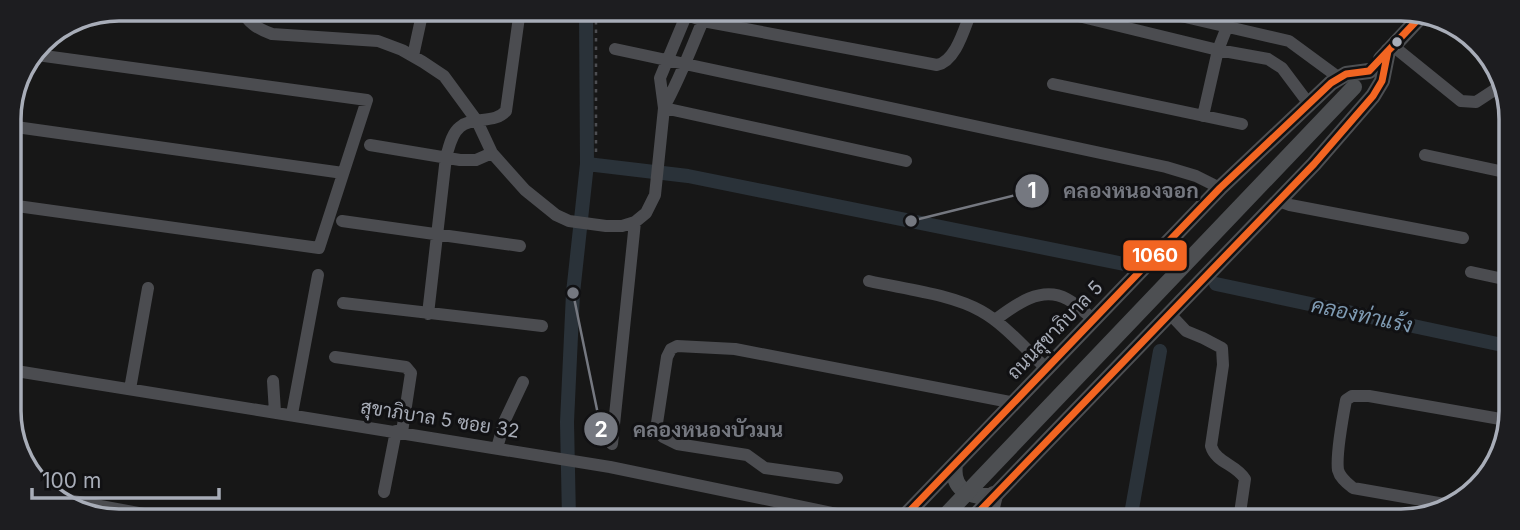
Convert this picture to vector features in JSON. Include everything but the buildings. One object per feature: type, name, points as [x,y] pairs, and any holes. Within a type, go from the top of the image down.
[{"type":"highway","points":[[991,509],[995,495]]},
{"type":"main road","points":[[952,509],[1413,22]]},
{"type":"main road","points":[[982,509],[1314,164],[1373,96],[1382,81],[1391,48]]},
{"type":"main road","points":[[1338,77],[1369,71]]},
{"type":"main road","name":"ถนนสุขาภิบาล 5","points":[[911,509],[1220,188],[1338,77]]},
{"type":"main road","points":[[954,465],[953,474],[963,491],[975,497],[995,495]]},
{"type":"street","points":[[248,21],[272,34],[378,41],[412,56],[444,76],[477,121],[492,153],[525,190],[569,222],[606,226],[622,226],[635,222],[651,205],[657,181],[664,108],[660,78],[684,21]]},
{"type":"street","points":[[412,56],[421,21]]},
{"type":"street","points":[[428,314],[450,142],[460,127],[500,117],[509,105],[519,21]]},
{"type":"street","points":[[664,108],[678,82],[703,21]]},
{"type":"street","points":[[729,21],[937,65],[946,63],[951,56],[967,21]]},
{"type":"street","points":[[1099,21],[1218,50],[1268,59],[1282,68],[1310,104]]},
{"type":"street","points":[[1202,21],[1289,41],[1338,77]]},
{"type":"street","points":[[1203,116],[1218,50],[1227,27]]},
{"type":"street","points":[[1391,48],[1461,101],[1476,102],[1495,90]]},
{"type":"street","points":[[615,49],[1166,167],[1196,176],[1220,188]]},
{"type":"street","points":[[21,207],[319,248],[367,100],[44,56]]},
{"type":"street","points":[[660,78],[678,82]]},
{"type":"street","points":[[1054,84],[1242,124]]},
{"type":"street","points":[[664,108],[906,161]]},
{"type":"street","points":[[21,129],[343,173]]},
{"type":"street","points":[[370,145],[476,160],[492,153]]},
{"type":"street","points":[[1425,155],[1499,171]]},
{"type":"street","points":[[1279,201],[1464,238]]},
{"type":"street","points":[[342,221],[520,246]]},
{"type":"street","points":[[612,444],[635,222]]},
{"type":"street","points":[[1471,272],[1499,278]]},
{"type":"street","points":[[292,414],[318,275]]},
{"type":"street","points":[[869,281],[963,303],[995,320],[1047,369]]},
{"type":"street","points":[[130,389],[148,288]]},
{"type":"street","points":[[995,320],[1034,296],[1052,295],[1066,299],[1094,320]]},
{"type":"street","points":[[343,303],[542,326]]},
{"type":"street","points":[[1170,314],[1186,331],[1222,348],[1223,365],[1211,446],[1217,458],[1242,474],[1245,479],[1241,509]]},
{"type":"street","points":[[837,478],[765,468],[747,455],[677,444],[663,437],[658,431],[657,423],[667,357],[671,349],[677,346],[735,349],[1015,403]]},
{"type":"street","points":[[335,357],[410,369],[399,432],[384,492]]},
{"type":"street","name":"สุขาภิบาล 5 ซอย 32","points":[[21,372],[579,461],[812,509]]},
{"type":"street","points":[[273,381],[275,412]]},
{"type":"street","points":[[497,448],[505,420],[523,382]]},
{"type":"street","points":[[1437,503],[1353,488],[1343,479],[1338,472],[1346,400],[1352,396],[1368,396],[1498,419]]},
{"type":"path","points":[[596,21],[596,152]]},
{"type":"waterway","points":[[569,509],[567,422],[573,293],[587,164],[586,21]]},
{"type":"waterway","points":[[587,164],[688,176],[1124,264]]},
{"type":"waterway","name":"คลองท่าแร้ง","points":[[1216,284],[1499,344]]},
{"type":"waterway","points":[[1132,509],[1160,351]]},
{"type":"transit line","name":"1060","points":[[912,509],[1220,188],[1331,83],[1346,74],[1369,71],[1415,22]]},
{"type":"transit line","name":"1060","points":[[982,509],[1314,164],[1373,96],[1382,81],[1388,51],[1393,46]]},
{"type":"place","name":"คลองหนองจอก","points":[[911,221]]},
{"type":"place","name":"คลองหนองบัวมน","points":[[573,293]]}]
